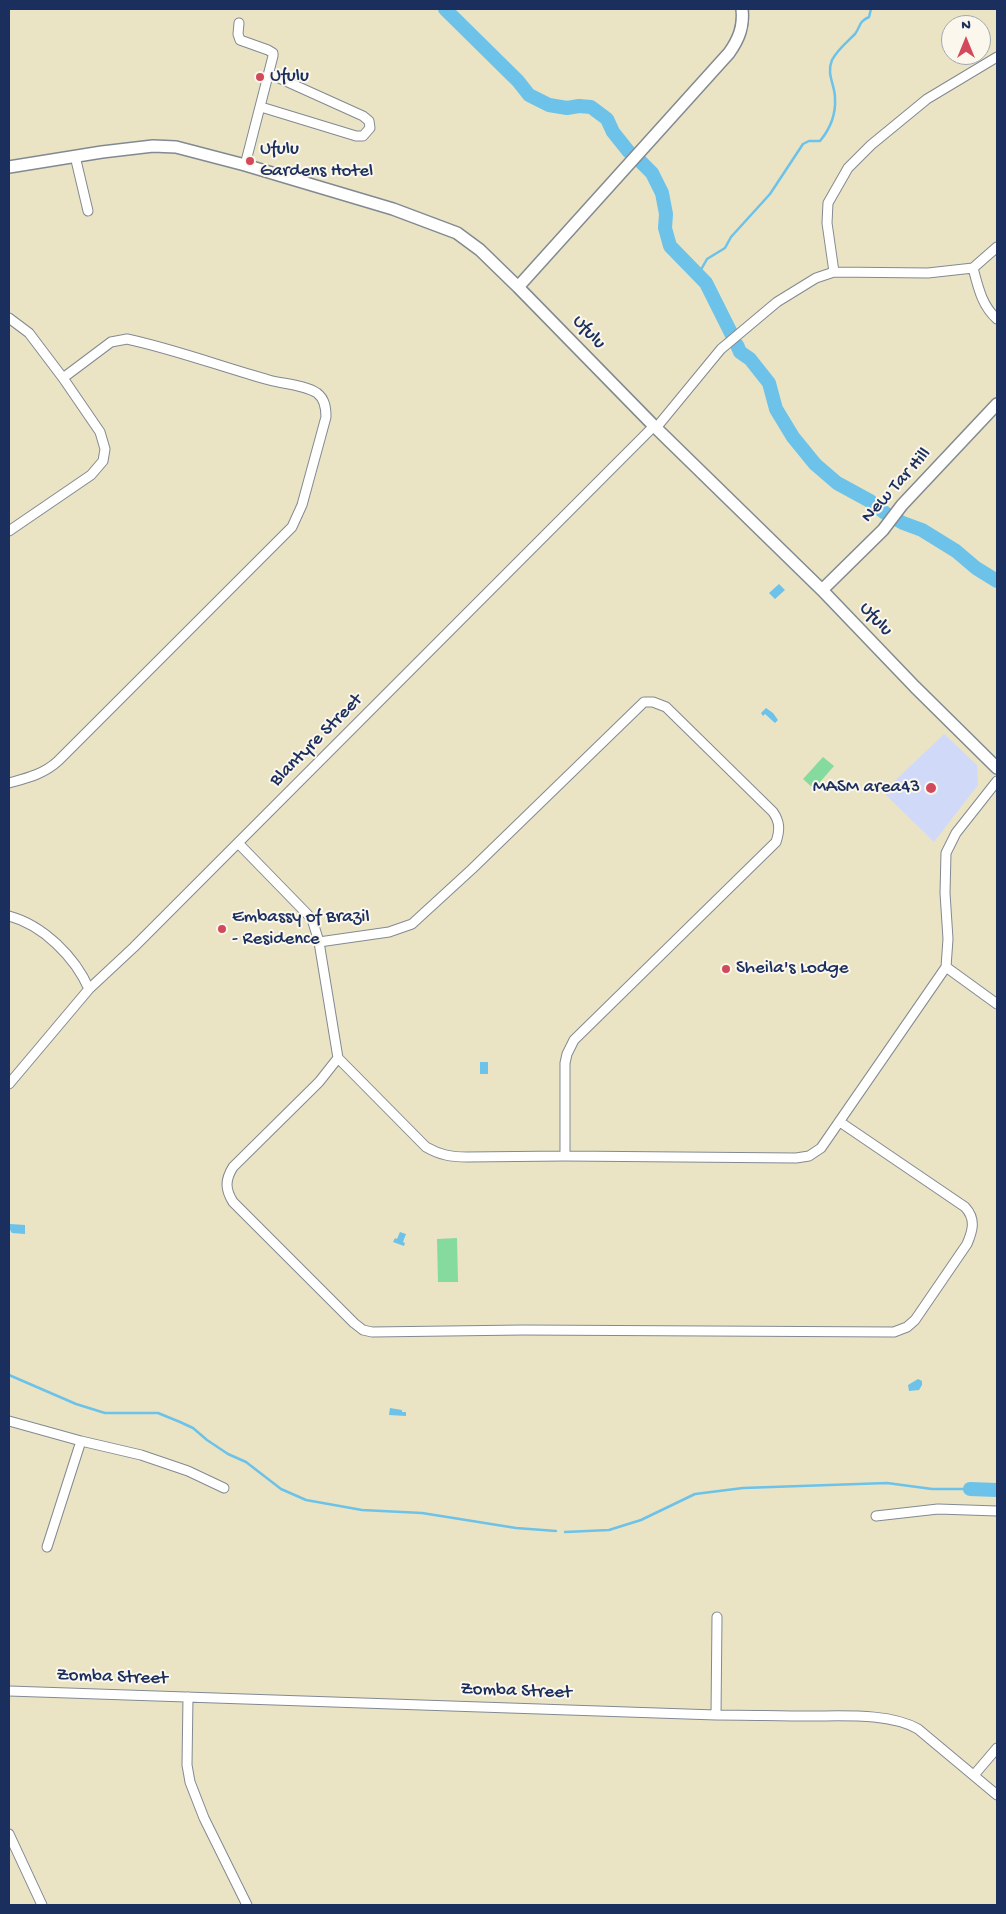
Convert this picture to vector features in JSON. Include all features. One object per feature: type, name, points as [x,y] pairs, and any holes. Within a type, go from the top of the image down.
[{"type":"street","points":[[518,287],[728,53],[735,44],[742,28],[742,9]]},
{"type":"street","points":[[239,23],[238,34],[240,40],[273,53],[270,74],[245,165]]},
{"type":"street","points":[[997,57],[927,99],[848,168],[828,203],[827,223],[834,272],[928,273],[973,268],[997,247]]},
{"type":"street","points":[[261,107],[356,136],[366,134],[370,128],[369,121],[364,116],[270,74]]},
{"type":"street","name":"Ufulu","points":[[9,167],[75,156],[166,146],[185,149],[245,165],[393,209],[457,233],[480,250],[518,287],[655,427],[822,590],[915,687],[997,768]]},
{"type":"street","points":[[75,156],[88,211]]},
{"type":"street","points":[[973,268],[983,301],[990,313],[997,319]]},
{"type":"street","name":"Blantyre Street","points":[[9,1084],[90,989],[655,427],[721,349],[777,302],[816,278],[834,272]]},
{"type":"street","points":[[9,318],[29,333],[63,378],[100,432],[105,449],[103,461],[91,475],[9,531]]},
{"type":"street","points":[[9,783],[38,774],[58,762],[292,527],[302,505],[326,417],[325,404],[322,398],[309,390],[271,381],[126,339],[111,342],[63,378]]},
{"type":"street","name":"New Tar Hill","points":[[822,590],[882,530],[902,505],[997,404]]},
{"type":"street","points":[[319,942],[389,932],[412,924],[644,702],[653,702],[666,707],[773,812],[780,831],[776,842],[574,1040],[566,1054],[565,1063],[565,1156]]},
{"type":"street","points":[[238,843],[312,919],[319,942],[338,1058],[426,1147],[436,1153],[467,1157],[803,1157],[810,1156],[821,1148],[946,967],[948,939],[946,853],[956,833],[997,781]]},
{"type":"street","points":[[9,916],[26,921],[62,948],[83,974],[90,989]]},
{"type":"street","points":[[946,967],[997,1004]]},
{"type":"street","points":[[338,1058],[319,1082],[233,1167],[228,1175],[226,1184],[233,1202],[354,1323],[363,1330],[372,1332],[523,1330],[769,1333],[894,1332],[901,1330],[916,1320],[967,1244],[972,1232],[972,1221],[968,1211],[964,1208],[840,1122]]},
{"type":"street","points":[[9,1421],[81,1442],[141,1455],[188,1471],[224,1488]]},
{"type":"street","points":[[48,1547],[81,1442]]},
{"type":"street","points":[[876,1516],[938,1509],[997,1511]]},
{"type":"street","points":[[716,1715],[717,1618]]},
{"type":"street","name":"Zomba Street","points":[[9,1691],[716,1715],[832,1716],[898,1720],[912,1725],[924,1733],[997,1795]]},
{"type":"street","points":[[188,1697],[187,1765],[190,1782],[204,1818],[247,1905]]},
{"type":"street","points":[[974,1775],[997,1748]]},
{"type":"street","points":[[9,1834],[42,1905]]},
{"type":"shaded area","name":"MASM area43","points":[[944,734],[977,765],[978,785],[934,842],[883,792]]},
{"type":"green space","points":[[823,757],[834,766],[814,789],[803,779]]},
{"type":"green space","points":[[457,1238],[458,1282],[438,1282],[437,1239]]},
{"type":"water","points":[[779,584],[785,590],[775,599],[769,593]]},
{"type":"water","points":[[766,708],[778,720],[775,723],[765,714],[763,716],[761,713]]},
{"type":"water","points":[[480,1062],[488,1062],[488,1074],[480,1074]]},
{"type":"water","points":[[10,1224],[25,1225],[25,1234],[12,1233]]},
{"type":"water","points":[[400,1232],[406,1234],[403,1242],[405,1243],[404,1246],[393,1242],[395,1238],[397,1239]]},
{"type":"water","points":[[918,1379],[922,1381],[919,1390],[909,1391],[908,1385]]},
{"type":"water","points":[[390,1408],[406,1412],[406,1416],[389,1415]]},
{"type":"waterway","points":[[445,9],[518,81],[529,95],[549,105],[567,108],[591,107],[607,119],[613,132],[629,152]]},
{"type":"waterway","points":[[698,275],[707,259],[725,248],[731,237],[770,194],[803,144],[809,141],[820,141],[824,136],[832,121],[835,104],[830,65],[839,49],[855,34],[861,22],[869,17],[871,9]]},
{"type":"waterway","points":[[640,161],[652,173],[662,193],[666,214],[665,228],[670,246],[706,283],[733,337]]},
{"type":"waterway","points":[[737,345],[740,352],[750,359],[769,383],[776,409],[793,437],[815,464],[837,483],[870,501],[885,513],[903,523],[922,530],[956,551],[976,568],[997,581]]},
{"type":"waterway","points":[[9,1375],[76,1404],[105,1413],[158,1413],[180,1422],[193,1428],[228,1454],[246,1462],[281,1489],[306,1500],[362,1510],[422,1513],[516,1528],[556,1531]]},
{"type":"waterway","points":[[565,1532],[609,1530],[641,1520],[695,1494],[743,1488],[887,1483],[932,1489],[970,1489]]},
{"type":"waterway","points":[[970,1489],[997,1490]]},
{"type":"place","name":"Ufulu","points":[[260,77]]},
{"type":"place","name":"Ufulu Gardens Hotel","points":[[250,161]]},
{"type":"place","name":"MASM area43","points":[[931,788]]},
{"type":"place","name":"Embassy of Brazil - Residence","points":[[222,929]]},
{"type":"place","name":"Sheila's Lodge","points":[[726,969]]}]
